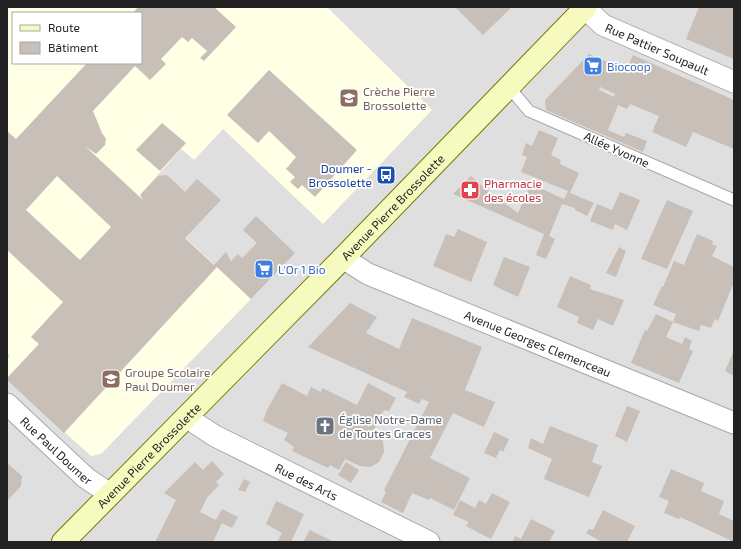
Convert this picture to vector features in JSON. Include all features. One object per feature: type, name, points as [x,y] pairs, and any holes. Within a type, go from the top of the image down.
[{"type":"main road","name":"Avenue Pierre Brossolette","points":[[63,542],[343,258],[585,8]]},
{"type":"street","name":"Rue Pattier Soupault","points":[[585,8],[603,25],[734,82]]},
{"type":"street","name":"Avenue Georges Clemenceau","points":[[343,258],[368,274],[734,423]]},
{"type":"street","name":"Rue Paul Doumer","points":[[7,404],[86,478],[110,494]]},
{"type":"street","name":"Rue des Arts","points":[[186,417],[215,436],[429,542]]},
{"type":"lane","name":"Allée Yvonne","points":[[509,87],[529,111],[734,200]]},
{"type":"shaded area","points":[[7,7],[734,7],[734,542],[7,542]]},
{"type":"shaded area","points":[[7,7],[327,7],[432,110],[323,224],[223,129],[194,160],[181,149],[140,195],[251,299],[101,454],[91,456],[7,380],[7,359],[10,356],[7,353]]},
{"type":"building","points":[[138,7],[214,7],[236,27],[204,61],[200,58],[207,51],[192,38],[188,42],[182,37],[161,59],[166,64],[150,80],[135,66],[93,111],[106,139],[105,145],[96,154],[85,146],[143,200],[140,195],[158,176],[167,175],[185,192],[197,179],[221,200],[185,238],[214,265],[226,252],[231,261],[238,254],[242,258],[257,243],[243,230],[256,216],[295,253],[251,299],[217,267],[64,433],[7,380],[7,378],[39,344],[31,337],[63,302],[7,250],[7,131],[16,139],[86,64],[142,64],[142,12],[134,12]],"holes":[[[57,176],[111,227],[80,260],[26,210]]]},
{"type":"building","points":[[455,7],[512,7],[483,35]]},
{"type":"building","points":[[699,7],[734,7],[734,59],[686,39]]},
{"type":"building","points":[[589,54],[626,70],[633,55],[734,100],[734,149],[693,132],[686,147],[652,132],[659,116],[630,104],[627,109],[618,105],[608,130],[624,137],[626,133],[647,141],[643,152],[546,110],[545,100]],"holes":[[[600,87],[615,94],[614,97],[599,90]]]},
{"type":"building","points":[[269,70],[357,150],[315,197],[302,185],[298,189],[290,182],[295,177],[286,169],[296,157],[269,131],[258,143],[227,115]]},
{"type":"building","points":[[162,123],[186,143],[160,171],[136,150]]},
{"type":"building","points":[[539,130],[558,138],[551,155],[561,160],[560,164],[579,173],[570,193],[594,203],[587,216],[575,210],[575,208],[562,204],[549,236],[555,239],[546,259],[536,255],[544,234],[453,194],[471,176],[490,193],[518,213],[531,184],[564,199],[568,191],[521,172],[527,157],[522,155],[526,143],[532,146]]},
{"type":"building","points":[[620,192],[640,200],[627,230],[615,224],[613,230],[590,221],[597,204],[612,210]]},
{"type":"building","points":[[667,200],[693,211],[667,269],[641,259]]},
{"type":"building","points":[[458,229],[487,242],[471,282],[433,266],[446,234],[454,237]]},
{"type":"building","points":[[697,234],[713,241],[712,244],[717,246],[712,256],[734,267],[734,282],[718,321],[715,319],[711,328],[701,325],[699,331],[673,322],[676,314],[653,305],[662,286],[663,287],[674,261],[684,265]]},
{"type":"building","points":[[619,247],[626,251],[616,277],[606,273]]},
{"type":"building","points":[[504,257],[530,267],[518,297],[493,285]]},
{"type":"building","points":[[570,276],[591,285],[590,289],[624,300],[613,326],[598,319],[593,330],[577,323],[579,317],[557,307]]},
{"type":"building","points":[[350,303],[377,317],[366,333],[399,349],[412,318],[482,347],[465,390],[495,402],[484,427],[453,413],[430,458],[470,478],[454,510],[430,498],[429,500],[412,493],[403,513],[381,502],[386,492],[384,490],[429,402],[422,399],[419,404],[404,397],[407,392],[308,347]]},
{"type":"building","points":[[656,314],[673,322],[666,337],[682,344],[685,337],[692,341],[689,349],[693,351],[679,383],[631,363],[645,330],[647,331]]},
{"type":"building","points":[[734,350],[734,376],[725,371]]},
{"type":"building","name":"Église Notre-Dame de Toutes Graces","points":[[282,383],[307,396],[311,387],[321,392],[322,388],[357,405],[368,383],[396,398],[389,411],[384,410],[373,432],[383,440],[384,452],[379,462],[371,467],[360,466],[345,459],[339,470],[330,465],[328,468],[292,451],[294,447],[284,440],[288,433],[263,421],[267,410]]},
{"type":"building","points":[[627,406],[640,411],[627,442],[615,436]]},
{"type":"building","points":[[550,426],[598,445],[592,462],[602,466],[589,497],[544,479],[552,459],[528,448],[531,438],[543,444]]},
{"type":"building","points":[[494,432],[509,439],[503,452],[500,450],[496,458],[484,453]]},
{"type":"building","points":[[212,461],[224,474],[216,482],[219,485],[207,498],[200,512],[216,520],[222,509],[238,517],[232,528],[222,523],[213,542],[155,542],[176,500],[164,493],[195,462],[203,470]]},
{"type":"building","points":[[346,462],[359,470],[351,483],[338,475]]},
{"type":"building","points":[[7,463],[22,476],[21,486],[7,501]]},
{"type":"building","points":[[671,469],[704,483],[701,491],[724,501],[719,514],[734,521],[734,542],[729,542],[730,540],[680,517],[679,519],[664,513],[669,501],[659,497]]},
{"type":"building","points":[[244,479],[250,482],[245,492],[238,490]]},
{"type":"building","points":[[492,493],[510,502],[491,539],[466,526],[469,522],[453,515],[460,500],[475,508],[479,500],[486,504]]},
{"type":"building","points":[[276,501],[304,514],[291,542],[277,542],[282,533],[266,524]]},
{"type":"building","points":[[603,510],[635,526],[627,542],[602,542],[586,533],[589,529],[593,530]]},
{"type":"building","points":[[531,519],[555,531],[549,542],[512,542],[515,536],[521,539]]},
{"type":"building","points":[[310,530],[334,542],[303,542]]},
{"type":"place","name":"Biocoop","points":[[593,66]]},
{"type":"place","name":"Crèche Pierre Brossolette","points":[[349,98]]},
{"type":"place","name":"Doumer - Brossolette","points":[[386,175]]},
{"type":"place","name":"Pharmacie des écoles","points":[[470,190]]},
{"type":"place","name":"L'Or 1 Bio","points":[[264,269]]},
{"type":"place","name":"Groupe Scolaire Paul Doumer","points":[[111,379]]},
{"type":"place","name":"Église Notre-Dame de Toutes Graces","points":[[325,426]]}]
